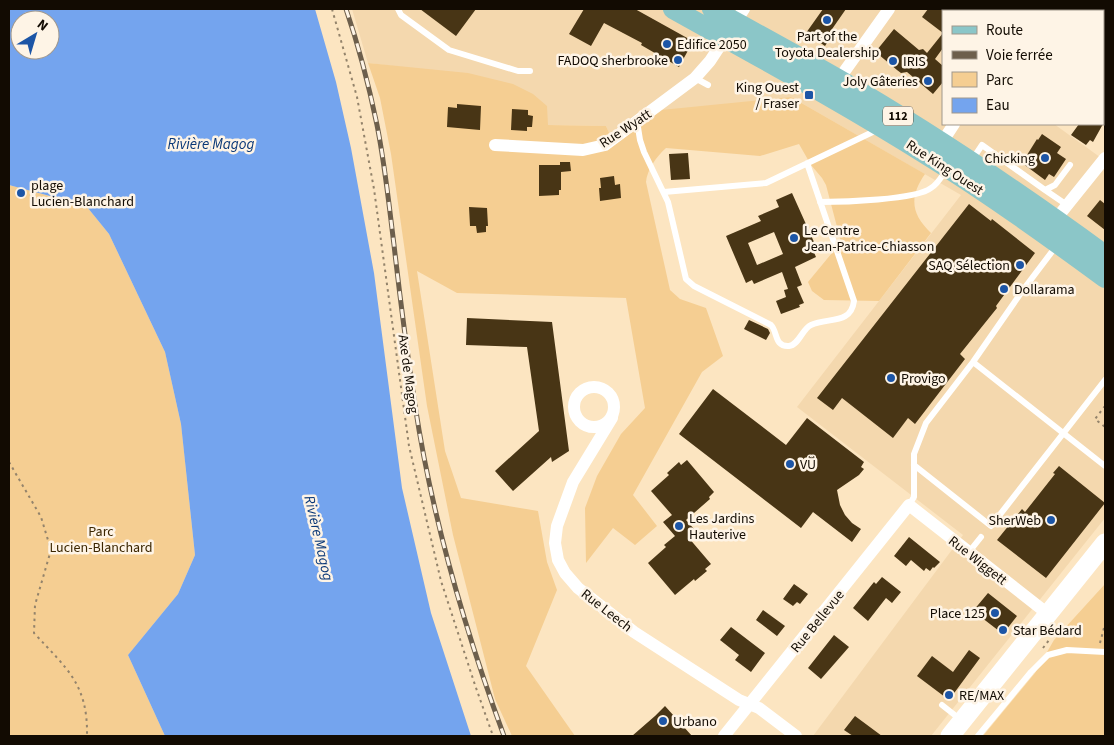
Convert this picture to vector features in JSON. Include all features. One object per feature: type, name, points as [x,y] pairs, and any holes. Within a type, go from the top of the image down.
[{"type":"main road","name":"Rue King Ouest","points":[[673,9],[734,23],[839,79],[940,157],[970,163],[1037,192],[1056,226],[1105,278]]},
{"type":"main road","name":"Rue King Ouest","points":[[712,9],[882,128],[940,157],[1104,253]]},
{"type":"main road","points":[[950,736],[1105,543]]},
{"type":"main road","points":[[1048,614],[1069,603],[1105,558]]},
{"type":"street","points":[[839,79],[889,9]]},
{"type":"street","name":"Rue Wyatt","points":[[495,145],[583,150],[605,145],[695,78],[710,62],[734,23]]},
{"type":"street","points":[[940,157],[954,125]]},
{"type":"street","points":[[1056,226],[1096,177],[1105,158]]},
{"type":"street","name":"Rue Leech","points":[[612,418],[576,476],[563,506],[557,526],[555,543],[558,560],[564,574],[578,588],[634,632],[739,700],[759,708],[783,722],[797,734]]},
{"type":"street","name":"Rue Bellevue","points":[[724,736],[909,505]]},
{"type":"street","name":"Rue Wiggett","points":[[909,505],[968,553],[992,577],[1048,614]]},
{"type":"lane","points":[[398,9],[401,15],[449,50],[518,70],[530,71]]},
{"type":"lane","points":[[695,78],[708,85]]},
{"type":"lane","points":[[637,121],[644,152],[668,202],[686,279],[771,325],[774,328],[776,340],[780,344],[788,346],[793,344],[810,325],[841,318],[849,314],[853,310],[854,301],[807,163]]},
{"type":"lane","points":[[664,192],[766,183],[882,128]]},
{"type":"lane","points":[[820,202],[852,202],[925,192],[936,184],[940,157]]},
{"type":"lane","points":[[1037,192],[1055,185],[1070,165]]},
{"type":"lane","points":[[909,505],[914,497],[914,454],[916,444],[926,423],[973,362],[1014,302],[1056,226]]},
{"type":"lane","points":[[973,362],[1105,466]]},
{"type":"lane","points":[[914,465],[991,526],[1105,380]]},
{"type":"lane","points":[[968,553],[981,537]]},
{"type":"lane","points":[[978,736],[1030,672],[1048,654],[1067,650],[1102,652]]},
{"type":"lane","points":[[942,705],[962,721]]},
{"type":"path","name":"Axe de Magog","points":[[332,9],[357,97],[374,189],[409,446],[441,581],[493,736]]},
{"type":"path","points":[[1105,406],[1095,419],[1105,427]]},
{"type":"path","points":[[9,462],[41,517],[50,550],[35,605],[34,633],[69,671],[82,693],[87,715],[86,736]]},
{"type":"path","points":[[9,471],[13,469]]},
{"type":"path","points":[[1102,652],[1105,624]]},
{"type":"path","points":[[1042,649],[1049,640]]},
{"type":"shaded area","points":[[352,9],[960,9],[942,10],[942,34],[939,38],[942,40],[942,125],[1055,125],[1104,160],[1105,158],[1105,518],[931,736],[813,736],[963,535],[797,407],[961,195],[791,97],[612,139],[606,126],[548,125],[409,68],[368,63]]},
{"type":"green space","points":[[368,63],[468,73],[513,84],[533,94],[547,106],[548,125],[606,126],[612,139],[651,111],[791,97],[925,174],[916,190],[914,205],[919,219],[931,233],[879,301],[824,300],[812,291],[808,282],[841,242],[826,185],[811,165],[799,144],[760,156],[666,148],[659,155],[650,168],[646,182],[670,290],[680,299],[706,308],[723,356],[702,372],[633,495],[657,526],[635,545],[613,528],[586,563],[585,508],[597,476],[621,434],[645,408],[626,298],[457,293],[417,271],[445,451],[461,498],[538,511],[547,562],[557,590],[526,666],[575,736],[512,736],[495,699],[453,535],[427,406],[391,154],[380,98]]},
{"type":"green space","name":"Parc Lucien-Blanchard","points":[[9,185],[61,199],[83,202],[109,234],[165,352],[181,424],[195,555],[178,594],[128,655],[165,736],[9,736]]},
{"type":"green space","points":[[1105,584],[1105,736],[983,736],[1035,673],[1054,640]]},
{"type":"water","name":"Rivière Magog","points":[[9,9],[315,9],[336,82],[351,148],[374,273],[402,488],[431,613],[471,736],[165,736],[128,655],[178,594],[195,555],[181,424],[165,352],[109,234],[83,202],[61,199],[9,185]]},
{"type":"building","points":[[420,9],[476,9],[456,36]]},
{"type":"building","points":[[584,9],[635,9],[689,39],[691,45],[679,67],[641,45],[642,43],[604,23],[591,46],[569,34]]},
{"type":"building","name":"Part of the Toyota Dealership","points":[[823,9],[846,9],[830,32],[833,34],[825,46],[806,33]]},
{"type":"building","points":[[928,9],[943,9],[942,32],[922,17]]},
{"type":"building","points":[[894,29],[919,50],[923,49],[927,53],[942,34],[942,49],[935,59],[942,65],[942,83],[933,94],[907,72],[901,73],[878,54],[877,50]]},
{"type":"building","points":[[457,104],[481,106],[480,130],[447,127],[448,107],[457,108]]},
{"type":"building","points":[[512,109],[528,110],[528,115],[533,116],[532,127],[527,127],[527,131],[511,130]]},
{"type":"building","points":[[1078,125],[1102,125],[1093,142],[1090,140],[1086,145],[1071,135]]},
{"type":"building","name":"Chicking","points":[[1042,134],[1061,147],[1057,153],[1066,159],[1054,177],[1049,174],[1045,180],[1022,163]]},
{"type":"building","points":[[688,153],[690,179],[671,180],[669,154]]},
{"type":"building","points":[[560,162],[570,162],[571,171],[561,172],[561,190],[559,190],[559,195],[539,196],[539,165],[560,165]]},
{"type":"building","points":[[614,176],[615,185],[620,184],[621,198],[600,201],[600,178]]},
{"type":"building","name":"Le Centre Jean-Patrice-Chiasson","points":[[792,193],[814,242],[810,243],[816,257],[795,267],[802,285],[797,287],[804,303],[799,305],[800,307],[781,314],[776,301],[786,297],[784,290],[788,289],[782,272],[754,284],[752,280],[746,283],[726,236],[761,221],[758,216],[779,207],[776,200]],"holes":[[[774,232],[783,254],[757,265],[748,243]]]},
{"type":"building","points":[[1100,200],[1105,204],[1105,230],[1087,216]]},
{"type":"building","points":[[969,204],[991,221],[992,219],[1035,253],[996,306],[997,308],[960,354],[965,359],[915,424],[908,418],[893,438],[842,398],[833,410],[817,398]]},
{"type":"building","points":[[469,207],[487,208],[488,226],[486,226],[486,232],[477,233],[476,226],[470,226]]},
{"type":"building","points":[[467,318],[552,322],[569,451],[552,462],[551,457],[513,491],[495,471],[539,431],[527,347],[466,345]]},
{"type":"building","points":[[749,320],[768,329],[770,333],[766,340],[744,329]]},
{"type":"building","name":"VÜ","points":[[713,389],[786,445],[807,418],[864,462],[861,467],[864,469],[859,475],[837,490],[840,505],[845,515],[861,529],[852,542],[813,512],[801,528],[679,434]]},
{"type":"building","name":"Les Jardins Hauterive","points":[[687,460],[714,492],[709,497],[710,499],[686,520],[701,537],[688,537],[711,564],[705,569],[707,571],[675,595],[648,563],[675,536],[663,522],[672,515],[651,491],[669,475],[667,473],[679,462],[681,465]]},
{"type":"building","points":[[1059,466],[1105,503],[1046,578],[997,540],[1022,509],[1025,512],[1055,474],[1053,473]]},
{"type":"building","points":[[909,537],[940,562],[930,571],[926,568],[924,571],[911,560],[906,566],[894,556]]},
{"type":"building","points":[[882,577],[901,592],[892,603],[886,598],[868,621],[853,608],[874,582],[876,584]]},
{"type":"building","points":[[794,584],[808,594],[800,604],[797,602],[793,606],[783,599]]},
{"type":"building","name":"Place 125","points":[[988,593],[1017,616],[1003,634],[973,611]]},
{"type":"building","points":[[763,610],[785,626],[777,636],[756,620]]},
{"type":"building","points":[[731,627],[765,653],[751,672],[735,660],[739,655],[720,640]]},
{"type":"building","points":[[834,635],[849,647],[821,679],[808,668]]},
{"type":"building","points":[[969,650],[980,658],[949,700],[917,676],[932,656],[953,672]]},
{"type":"building","name":"Urbano","points":[[665,706],[692,736],[632,736],[655,716]]},
{"type":"building","points":[[855,716],[882,736],[853,736],[844,730]]},
{"type":"railway","points":[[346,9],[363,67],[380,140],[412,385],[422,447],[440,531],[463,614],[504,736]]},
{"type":"place","name":"Part of the Toyota Dealership","points":[[827,20]]},
{"type":"place","name":"Edifice 2050","points":[[667,44]]},
{"type":"place","name":"FADOQ sherbrooke","points":[[678,60]]},
{"type":"place","name":"IRIS","points":[[893,61]]},
{"type":"place","name":"Joly Gâteries","points":[[928,81]]},
{"type":"place","name":"King Ouest / Fraser","points":[[809,95]]},
{"type":"place","name":"Chicking","points":[[1045,158]]},
{"type":"place","name":"plage Lucien-Blanchard","points":[[21,193]]},
{"type":"place","name":"Le Centre Jean-Patrice-Chiasson","points":[[794,238]]},
{"type":"place","name":"SAQ Sélection","points":[[1020,265]]},
{"type":"place","name":"Dollarama","points":[[1004,289]]},
{"type":"place","name":"Provigo","points":[[891,378]]},
{"type":"place","name":"VÜ","points":[[790,464]]},
{"type":"place","name":"SherWeb","points":[[1051,520]]},
{"type":"place","name":"Les Jardins Hauterive","points":[[679,526]]},
{"type":"place","name":"Place 125","points":[[995,613]]},
{"type":"place","name":"Star Bédard","points":[[1003,630]]},
{"type":"place","name":"RE/MAX","points":[[949,695]]},
{"type":"place","name":"Urbano","points":[[663,721]]}]
